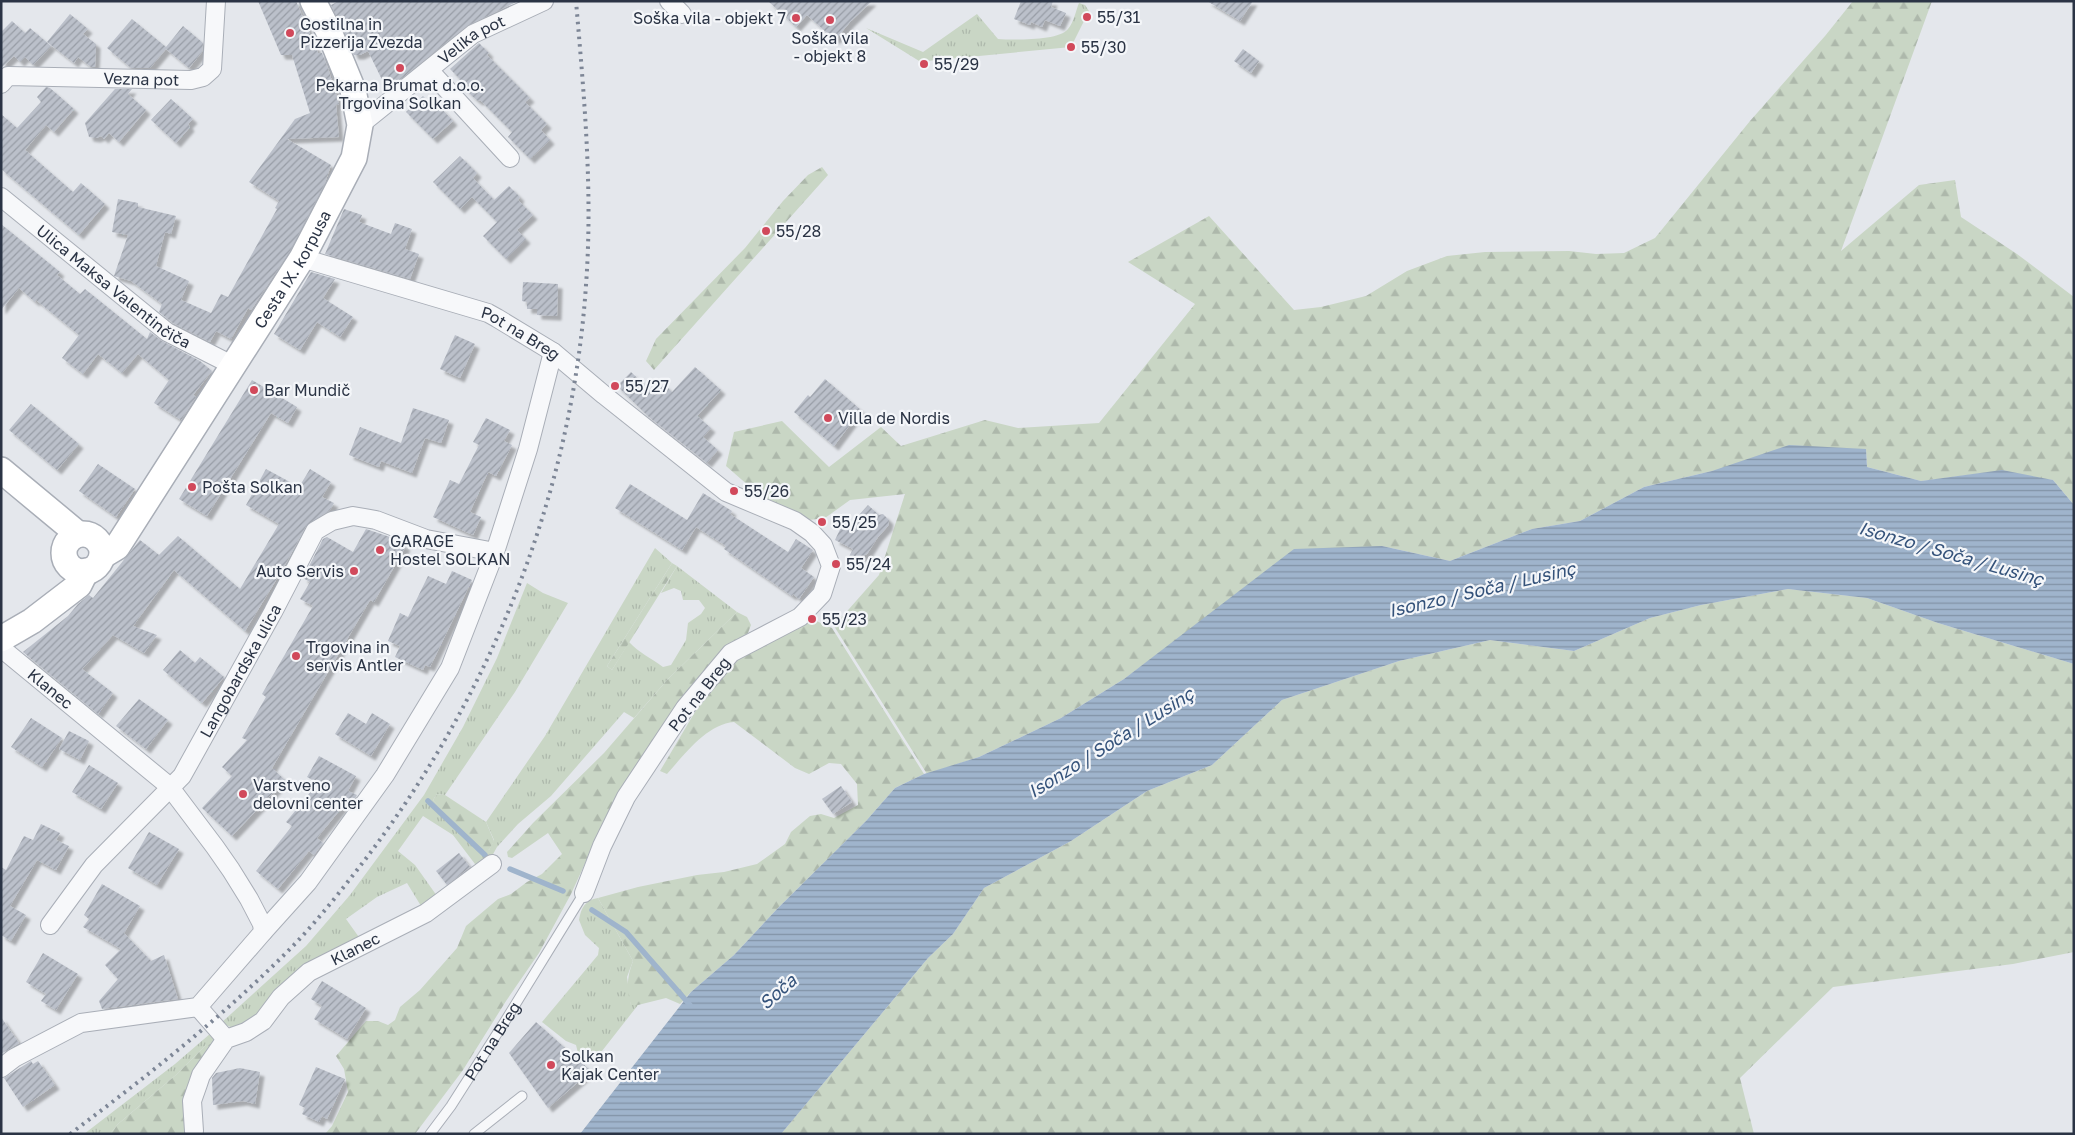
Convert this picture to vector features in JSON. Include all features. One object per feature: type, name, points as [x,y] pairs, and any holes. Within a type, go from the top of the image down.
[{"type":"main road","name":"Cesta IX. korpusa","points":[[82,551],[136,517],[302,258],[354,158],[360,125],[354,90],[330,34],[313,1]]},
{"type":"main road","points":[[1,470],[41,505],[82,551],[47,610],[1,639]]},
{"type":"street","name":"Vezna pot","points":[[1,84],[8,76],[191,80],[203,77],[212,69],[216,1]]},
{"type":"street","name":"Velika pot","points":[[360,125],[473,34],[544,1]]},
{"type":"street","points":[[669,1],[682,14]]},
{"type":"street","name":"Velika pot","points":[[429,70],[510,158]]},
{"type":"street","name":"Ulica Maksa Valentinčiča","points":[[1,197],[167,332],[232,365]]},
{"type":"street","name":"Pot na Breg","points":[[302,258],[488,313],[553,352],[726,492],[795,522],[812,533],[823,545],[831,566],[822,594],[800,617],[731,653],[685,708],[626,797],[602,846],[584,893]]},
{"type":"street","points":[[1,1068],[14,1058],[80,1023],[132,1014],[198,1007],[308,882],[385,775],[450,668],[495,552],[528,448],[553,352]]},
{"type":"street","name":"Langobardska ulica","points":[[169,786],[182,776],[315,532],[332,522],[353,516],[376,520],[426,538],[495,552]]},
{"type":"street","name":"Klanec","points":[[1,648],[169,786],[235,877],[262,924],[263,932]]},
{"type":"street","points":[[50,925],[94,865],[169,786]]},
{"type":"street","name":"Klanec","points":[[226,1039],[246,1032],[263,1021],[281,998],[309,972],[426,913],[492,864]]},
{"type":"street","points":[[194,1131],[192,1101],[201,1075],[226,1039],[198,1007]]},
{"type":"lane","name":"Pot na Breg","points":[[430,1134],[451,1106],[584,893]]},
{"type":"lane","points":[[474,1134],[522,1096]]},
{"type":"green space","points":[[1853,1],[1932,1],[1841,251],[1919,185],[1955,180],[1961,217],[2017,254],[2074,297],[2074,505],[2053,480],[1992,472],[1921,481],[1867,467],[1866,449],[1712,471],[1644,487],[1580,521],[1532,529],[1450,561],[1382,546],[1182,636],[1124,679],[1061,718],[979,757],[927,774],[834,626],[879,575],[905,494],[850,500],[825,518],[809,520],[757,493],[726,466],[734,432],[782,421],[829,467],[881,427],[901,446],[985,420],[1018,428],[1099,423],[1195,304],[1128,262],[1209,216],[1294,310],[1321,307],[1366,296],[1407,271],[1447,256],[1485,252],[1569,251],[1596,254],[1624,253],[1655,238],[1750,121],[1825,36]]},
{"type":"green space","points":[[1079,3],[1085,5],[1089,11],[1071,47],[927,61],[924,64],[866,28],[923,52],[977,14],[998,39],[1046,38],[1063,33],[1068,29]]},
{"type":"green space","points":[[822,167],[828,175],[654,370],[646,361],[656,339],[745,248],[783,201],[808,175]]},
{"type":"green space","points":[[655,548],[672,563],[607,666],[612,670],[629,642],[663,667],[671,665],[686,640],[688,623],[701,614],[705,608],[699,600],[683,600],[681,591],[674,588],[661,593],[677,566],[737,612],[668,679],[634,718],[624,712],[551,796],[518,824],[497,847],[492,856],[478,868],[453,835],[423,816],[398,851],[415,865],[437,896],[421,906],[407,883],[377,897],[346,919],[361,940],[288,981],[247,1024],[233,1028],[221,1023],[306,946],[350,895],[424,795],[463,727],[497,658],[527,583],[543,593],[568,603],[515,692],[445,795],[437,794],[433,800],[489,850],[494,840],[486,822],[545,736]]},
{"type":"green space","points":[[672,563],[677,566],[612,670],[607,666]]},
{"type":"green space","points":[[1788,589],[1867,598],[1938,623],[2074,664],[2074,952],[2013,964],[1833,987],[1740,1078],[1754,1134],[781,1134],[928,958],[953,934],[984,888],[1071,841],[1147,791],[1212,765],[1282,700],[1399,661],[1490,640],[1574,651],[1650,618],[1701,605]]},
{"type":"green space","points":[[737,612],[747,617],[751,625],[748,633],[710,664],[693,687],[599,833],[571,894],[539,953],[506,1001],[463,1070],[415,1134],[325,1134],[332,1126],[348,1092],[344,1069],[336,1056],[366,1021],[378,1021],[388,1025],[395,1020],[400,1007],[420,990],[457,948],[466,926],[498,899],[511,894],[542,874],[562,854],[548,833],[512,858],[508,857],[507,852],[533,823],[604,753],[668,679]]},
{"type":"green space","points":[[812,619],[832,628],[924,774],[895,788],[866,821],[778,908],[734,955],[680,1004],[666,998],[631,1005],[628,983],[633,961],[598,898],[638,887],[697,875],[724,872],[757,864],[785,844],[791,832],[810,816],[821,814],[834,818],[858,805],[857,784],[841,764],[829,763],[809,774],[795,768],[734,722],[724,724],[705,734],[667,774],[660,771],[705,695],[746,648],[800,627]]},
{"type":"green space","points":[[437,794],[445,795],[486,822],[494,841],[489,850],[479,846],[433,800]]},
{"type":"green space","points":[[598,898],[633,961],[627,977],[631,1005],[638,1005],[602,1051],[586,1058],[578,1053],[576,1045],[566,1041],[542,1022],[598,955],[599,948],[585,935],[579,920],[584,905]]},
{"type":"green space","points":[[211,1033],[218,1040],[215,1045],[206,1045],[177,1074],[118,1124],[110,1134],[84,1134],[175,1064]]},
{"type":"green space","points":[[206,1045],[215,1045],[191,1134],[110,1134],[118,1124],[177,1074]]},
{"type":"water","points":[[1789,445],[1866,449],[1867,467],[1921,481],[2002,470],[2053,480],[2074,505],[2074,664],[1938,623],[1867,598],[1788,589],[1701,605],[1650,618],[1574,651],[1490,640],[1399,661],[1282,700],[1212,765],[1147,791],[1071,841],[984,888],[953,934],[928,958],[781,1134],[580,1134],[691,992],[734,955],[778,908],[866,821],[895,788],[924,774],[979,757],[1061,718],[1124,679],[1294,549],[1382,546],[1450,561],[1532,529],[1580,521],[1644,487],[1712,471]]},
{"type":"building","points":[[258,1],[296,1],[318,53],[322,53],[328,68],[339,104],[336,105],[339,137],[287,139],[331,165],[325,183],[290,251],[251,310],[248,308],[231,339],[216,331],[210,342],[173,323],[159,312],[162,304],[131,281],[114,276],[128,235],[112,232],[118,199],[138,203],[138,207],[176,216],[171,234],[165,232],[156,266],[189,281],[181,300],[211,313],[221,294],[228,297],[277,209],[275,208],[279,201],[249,182],[295,119],[310,113],[292,55],[281,55]]},
{"type":"building","points":[[339,1],[518,1],[467,26],[387,90],[368,51],[360,55],[354,55],[331,5]]},
{"type":"building","points":[[768,1],[872,1],[850,22],[835,40],[807,15],[796,27]]},
{"type":"building","points":[[1021,1],[1053,1],[1051,7],[1066,13],[1060,26],[1045,20],[1042,27],[1031,22],[1030,25],[1014,19]]},
{"type":"building","points":[[1207,1],[1253,1],[1240,21]]},
{"type":"building","points":[[70,14],[88,29],[83,34],[96,44],[95,67],[91,67],[78,57],[74,63],[47,42]]},
{"type":"building","points":[[132,19],[166,47],[183,26],[203,43],[202,52],[189,68],[166,49],[150,68],[131,68],[107,48]]},
{"type":"building","points":[[12,21],[25,33],[30,28],[51,46],[33,65],[25,57],[20,62],[14,56],[1,68],[1,32]]},
{"type":"building","points":[[479,43],[489,53],[487,55],[530,98],[525,102],[547,124],[541,130],[550,140],[530,159],[508,137],[512,132],[480,100],[478,101],[472,96],[450,69]]},
{"type":"building","points":[[1243,49],[1259,61],[1251,73],[1234,61]]},
{"type":"building","points":[[46,87],[50,88],[74,109],[54,132],[46,125],[25,150],[73,192],[81,183],[105,204],[79,235],[1,169],[1,114],[17,128],[41,102],[37,97]]},
{"type":"building","points":[[115,89],[132,89],[128,94],[146,110],[119,142],[109,133],[104,139],[101,136],[96,138],[89,137],[85,123]]},
{"type":"building","points":[[423,96],[436,109],[439,106],[453,121],[433,139],[406,112]]},
{"type":"building","points":[[171,99],[193,119],[188,124],[190,127],[176,143],[151,120]]},
{"type":"building","points":[[460,156],[477,173],[473,178],[494,200],[509,186],[520,197],[518,200],[533,215],[517,230],[526,239],[506,259],[483,236],[497,222],[472,197],[460,209],[433,182]]},
{"type":"building","points":[[344,209],[362,215],[359,222],[391,234],[395,223],[412,229],[405,249],[419,254],[410,279],[325,254]]},
{"type":"building","points":[[1,224],[60,272],[57,275],[80,294],[85,289],[147,339],[150,332],[162,341],[200,361],[212,371],[193,395],[196,397],[181,420],[154,403],[169,380],[138,354],[122,373],[98,354],[83,374],[62,358],[79,335],[36,300],[35,302],[19,288],[1,310]]},
{"type":"building","points":[[311,272],[335,279],[323,298],[353,317],[340,337],[317,322],[300,350],[274,334]]},
{"type":"building","points":[[523,282],[558,284],[557,316],[537,315],[537,309],[527,309],[527,302],[522,301]]},
{"type":"building","points":[[455,335],[475,344],[460,378],[440,369]]},
{"type":"building","points":[[695,367],[721,390],[697,416],[711,428],[703,437],[718,450],[707,463],[649,417],[617,386],[631,372],[655,395],[664,384],[672,392]]},
{"type":"building","name":"Villa de Nordis","points":[[825,379],[861,410],[834,446],[794,412]]},
{"type":"building","points":[[252,380],[297,407],[288,423],[271,413],[207,516],[179,499]]},
{"type":"building","points":[[31,404],[79,444],[57,470],[9,430]]},
{"type":"building","points":[[413,408],[449,420],[441,443],[425,438],[412,473],[381,461],[379,467],[349,455],[360,427],[401,443]]},
{"type":"building","points":[[486,418],[510,430],[504,441],[512,445],[496,476],[488,472],[470,512],[481,517],[473,535],[433,517],[450,480],[459,484],[479,445],[473,442]]},
{"type":"building","points":[[98,464],[135,489],[116,517],[79,491]]},
{"type":"building","points":[[266,469],[299,487],[310,469],[331,482],[322,497],[334,503],[330,510],[306,526],[284,567],[245,631],[174,570],[133,626],[157,635],[144,653],[113,635],[82,669],[113,693],[98,714],[23,652],[68,616],[89,595],[93,598],[140,540],[159,555],[178,536],[240,589],[279,524],[246,505]]},
{"type":"building","points":[[630,484],[687,520],[703,493],[732,511],[730,514],[788,552],[796,539],[813,550],[801,568],[814,577],[799,599],[724,549],[726,546],[696,527],[682,550],[615,508]]},
{"type":"building","points":[[868,505],[879,515],[883,514],[889,520],[888,526],[867,554],[845,564],[853,549],[835,540],[844,521],[851,524],[857,514],[859,515]]},
{"type":"building","points":[[366,529],[390,537],[406,546],[374,602],[370,600],[272,768],[285,780],[232,836],[202,808],[232,776],[222,767],[247,740],[242,738],[266,697],[262,694],[313,606],[300,599],[310,582],[303,578],[323,539],[327,537],[353,552]]},
{"type":"building","points":[[452,571],[472,580],[430,667],[425,665],[423,670],[395,657],[400,646],[388,641],[400,613],[408,617],[428,576],[446,584]]},
{"type":"building","points":[[180,650],[195,663],[200,657],[224,677],[202,703],[163,670]]},
{"type":"building","points":[[139,699],[168,720],[146,749],[116,726]]},
{"type":"building","points":[[348,713],[366,724],[372,713],[390,724],[371,756],[335,734]]},
{"type":"building","points":[[31,718],[62,738],[42,767],[11,747]]},
{"type":"building","points":[[69,731],[89,741],[80,760],[59,749]]},
{"type":"building","points":[[319,756],[356,776],[348,791],[357,795],[348,808],[343,806],[317,838],[323,843],[314,855],[309,851],[278,889],[256,871],[292,826],[286,822],[318,783],[307,777]]},
{"type":"building","points":[[89,765],[118,783],[101,809],[72,792]]},
{"type":"building","points":[[841,786],[852,802],[833,814],[822,799]]},
{"type":"building","points":[[41,824],[60,833],[56,840],[69,846],[56,870],[37,860],[10,906],[26,915],[11,941],[1,935],[1,867],[6,870],[24,836],[33,840]]},
{"type":"building","points":[[149,832],[179,849],[157,885],[128,868]]},
{"type":"building","points":[[459,853],[470,867],[447,885],[436,871]]},
{"type":"building","points":[[102,884],[140,906],[124,933],[151,961],[164,955],[178,999],[102,1009],[99,1001],[118,979],[105,965],[121,949],[83,927],[89,919],[84,915]]},
{"type":"building","points":[[43,953],[78,974],[56,1010],[41,1001],[46,994],[26,982]]},
{"type":"building","points":[[322,981],[366,1008],[347,1039],[314,1019],[322,1006],[311,999]]},
{"type":"building","points":[[1,1017],[19,1043],[1,1054]]},
{"type":"building","points":[[536,1022],[591,1071],[548,1108],[509,1053]]},
{"type":"building","points":[[31,1061],[33,1064],[38,1061],[55,1085],[23,1107],[4,1078]]},
{"type":"building","points":[[316,1067],[345,1079],[327,1119],[322,1116],[319,1122],[302,1114],[305,1108],[299,1105]]},
{"type":"building","points":[[240,1068],[260,1072],[255,1104],[243,1101],[213,1105],[212,1078],[216,1073]]},
{"type":"waterway","points":[[428,801],[485,855]]},
{"type":"waterway","points":[[510,869],[563,891]]},
{"type":"waterway","points":[[592,910],[626,932],[690,1005]]},
{"type":"railway","points":[[70,1134],[154,1069],[236,1001],[307,930],[364,861],[409,797],[450,730],[486,661],[517,589],[543,515],[563,440],[578,363],[586,285],[589,214],[587,143],[576,1]]},
{"type":"place","name":"55/31","points":[[1087,17]]},
{"type":"place","name":"Soška vila - objekt 7","points":[[796,18]]},
{"type":"place","name":"Soška vila - objekt 8","points":[[830,20]]},
{"type":"place","name":"Gostilna in Pizzerija Zvezda","points":[[290,33]]},
{"type":"place","name":"55/30","points":[[1071,47]]},
{"type":"place","name":"55/29","points":[[924,64]]},
{"type":"place","name":"Pekarna Brumat d.o.o. Trgovina Solkan","points":[[400,68]]},
{"type":"place","name":"55/28","points":[[766,231]]},
{"type":"place","name":"55/27","points":[[615,386]]},
{"type":"place","name":"Bar Mundič","points":[[254,390]]},
{"type":"place","name":"Villa de Nordis","points":[[828,418]]},
{"type":"place","name":"Pošta Solkan","points":[[192,487]]},
{"type":"place","name":"55/26","points":[[734,491]]},
{"type":"place","name":"55/25","points":[[822,522]]},
{"type":"place","name":"GARAGE Hostel SOLKAN","points":[[380,550]]},
{"type":"place","name":"55/24","points":[[836,564]]},
{"type":"place","name":"Auto Servis","points":[[354,571]]},
{"type":"place","name":"55/23","points":[[812,619]]},
{"type":"place","name":"Trgovina in servis Antler","points":[[296,656]]},
{"type":"place","name":"Varstveno delovni center","points":[[243,794]]},
{"type":"place","name":"Solkan Kajak Center","points":[[551,1065]]},
{"type":"water label","name":"Isonzo / Soča / Lusinç","points":[[1951,554]]},
{"type":"water label","name":"Isonzo / Soča / Lusinç","points":[[1482,590]]},
{"type":"water label","name":"Isonzo / Soča / Lusinç","points":[[1111,743]]},
{"type":"water label","name":"Soča","points":[[778,992]]}]
